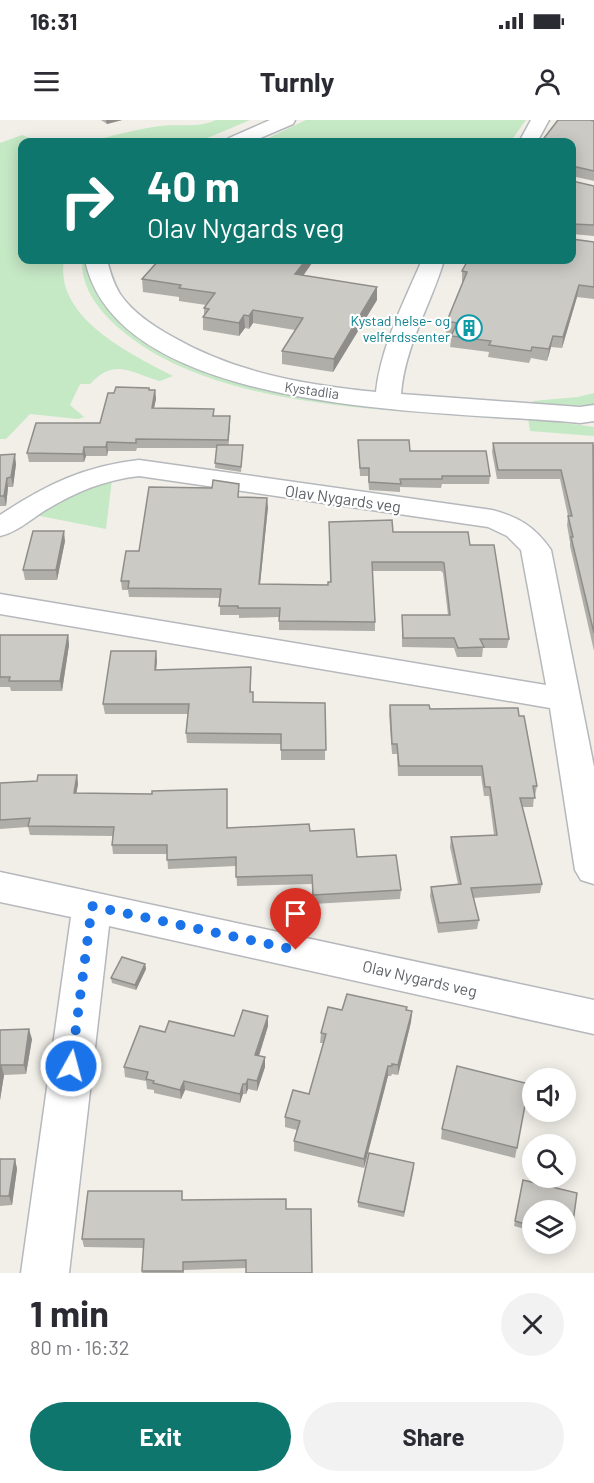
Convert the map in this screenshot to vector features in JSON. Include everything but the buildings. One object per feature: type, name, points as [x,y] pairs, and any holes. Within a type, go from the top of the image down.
[{"type":"street","points":[[245,138],[286,120]]},
{"type":"street","points":[[530,138],[540,120]]},
{"type":"street","name":"Kystadlia","points":[[97,264],[101,280],[119,310],[168,346],[205,364],[282,386],[388,400],[589,416]]},
{"type":"street","points":[[388,400],[390,377],[425,264]]},
{"type":"street","name":"Olav Nygards veg","points":[[0,527],[74,482],[116,470],[139,468],[492,519],[519,529],[530,539],[536,550],[565,699],[594,870]]},
{"type":"street","points":[[0,604],[196,639],[565,699]]},
{"type":"street","name":"Olav Nygards veg","points":[[0,887],[594,1017]]},
{"type":"street","points":[[45,1273],[92,906]]},
{"type":"green space","points":[[250,120],[207,138],[104,138],[152,127]]},
{"type":"green space","points":[[306,120],[526,120],[513,138],[268,138]]},
{"type":"green space","points":[[22,135],[30,138],[18,138],[18,264],[64,264],[64,281],[71,300],[83,316],[117,345],[173,376],[160,381],[124,369],[107,371],[90,384],[80,384],[70,405],[84,417],[78,419],[30,414],[6,439],[0,439],[0,143]]},
{"type":"green space","points":[[82,264],[88,264],[94,290],[103,304],[139,339],[169,358],[203,372],[240,383],[315,397],[516,416],[516,418],[363,408],[309,401],[255,391],[205,376],[159,356],[120,329],[98,307],[88,289]]},
{"type":"green space","points":[[594,393],[594,406],[533,403],[533,401],[578,397]]},
{"type":"green space","points":[[528,418],[594,427],[594,436],[530,431]]},
{"type":"green space","points":[[112,479],[106,529],[35,515],[72,492]]},
{"type":"place","name":"Kystad helse- og velferdssenter","points":[[469,328]]},
{"type":"route","points":[[71,1066],[92,906],[296,950]]}]
